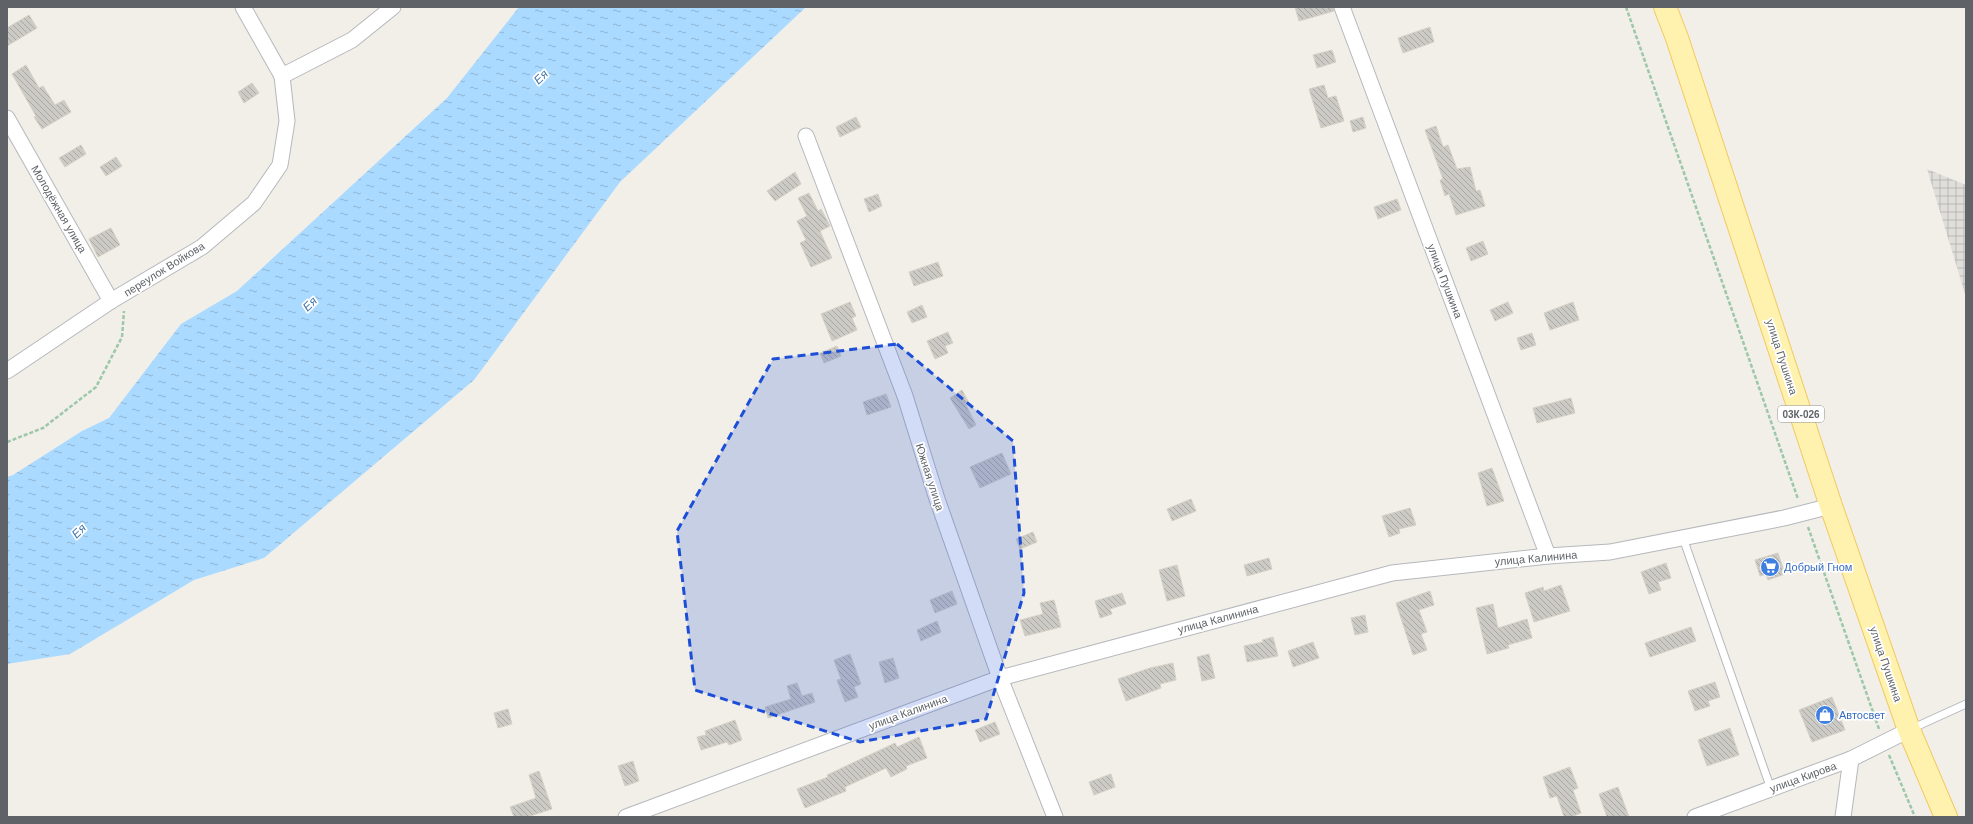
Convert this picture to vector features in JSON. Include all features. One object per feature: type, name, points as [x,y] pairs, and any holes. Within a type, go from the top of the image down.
[{"type":"main road","name":"улица Пушкина","points":[[1665,7],[1677,38],[1832,506],[1909,730],[1946,817]]},
{"type":"street","points":[[243,7],[282,76],[352,40],[393,7]]},
{"type":"street","name":"улица Пушкина","points":[[1342,7],[1548,556]]},
{"type":"street","name":"переулок Войкова","points":[[7,371],[111,301],[202,247],[254,203],[280,165],[287,121],[282,76]]},
{"type":"street","name":"Молодёжная улица","points":[[7,118],[111,301]]},
{"type":"street","name":"Южная улица","points":[[806,136],[905,396],[937,499],[1000,678],[1055,817]]},
{"type":"street","name":"улица Калинина","points":[[626,817],[653,812],[1000,678],[1392,573],[1548,556],[1610,552],[1803,514],[1832,506]]},
{"type":"street","name":"улица Кирова","points":[[1695,817],[1851,759],[1909,730]]},
{"type":"street","points":[[1843,817],[1851,759]]},
{"type":"lane","points":[[1683,538],[1771,789]]},
{"type":"lane","points":[[1909,730],[1966,704]]},
{"type":"path","points":[[1626,7],[1884,742],[1915,817]]},
{"type":"path","points":[[7,442],[43,428],[96,387],[122,337],[124,311]]},
{"type":"highlighted area","points":[[897,344],[1013,441],[1024,593],[986,719],[860,742],[695,690],[677,531],[773,359]]},
{"type":"shaded area","points":[[1927,169],[1966,185],[1966,297]]},
{"type":"water","name":"Ея","points":[[519,7],[806,7],[620,182],[474,380],[264,558],[194,580],[70,654],[7,664],[7,477],[13,475],[82,431],[109,418],[181,324],[237,291],[447,98]]},
{"type":"building","points":[[1295,7],[1333,7],[1334,11],[1299,21]]},
{"type":"building","points":[[29,15],[37,28],[7,46],[7,28]]},
{"type":"building","points":[[1430,27],[1434,42],[1403,53],[1398,38]]},
{"type":"building","points":[[1332,50],[1336,62],[1317,68],[1313,55]]},
{"type":"building","points":[[26,65],[39,88],[43,86],[55,105],[64,100],[71,112],[42,129],[34,117],[36,116],[12,74]]},
{"type":"building","points":[[252,83],[259,93],[244,103],[238,92]]},
{"type":"building","points":[[1324,85],[1328,98],[1336,96],[1344,121],[1321,128],[1309,89]]},
{"type":"building","points":[[856,117],[861,127],[840,137],[836,127]]},
{"type":"building","points":[[1363,117],[1366,128],[1353,132],[1350,121]]},
{"type":"building","points":[[1436,126],[1443,147],[1448,145],[1457,169],[1470,167],[1476,191],[1480,190],[1485,206],[1456,215],[1449,194],[1445,196],[1440,180],[1443,179],[1425,130]]},
{"type":"building","points":[[81,145],[86,154],[65,167],[59,158]]},
{"type":"building","points":[[116,157],[122,166],[106,176],[100,167]]},
{"type":"building","points":[[795,172],[801,184],[775,201],[767,191]]},
{"type":"building","points":[[809,193],[818,211],[821,209],[830,226],[820,231],[832,258],[811,267],[800,243],[806,240],[797,221],[807,216],[798,198]]},
{"type":"building","points":[[878,194],[882,206],[869,212],[864,199]]},
{"type":"building","points":[[1397,199],[1401,210],[1378,219],[1374,207]]},
{"type":"building","points":[[111,228],[120,245],[98,257],[89,239]]},
{"type":"building","points":[[1483,241],[1488,254],[1471,261],[1466,248]]},
{"type":"building","points":[[938,262],[943,276],[914,286],[909,272]]},
{"type":"building","points":[[850,302],[856,316],[852,318],[857,330],[832,341],[821,314]]},
{"type":"building","points":[[1508,302],[1513,313],[1495,321],[1490,310]]},
{"type":"building","points":[[1573,302],[1579,320],[1550,330],[1544,313]]},
{"type":"building","points":[[922,305],[927,317],[912,323],[907,312]]},
{"type":"building","points":[[948,332],[953,343],[945,346],[948,353],[935,359],[927,341]]},
{"type":"building","points":[[1532,333],[1536,345],[1521,350],[1517,338]]},
{"type":"building","points":[[837,346],[841,356],[824,363],[820,353]]},
{"type":"building","points":[[962,390],[968,401],[965,403],[976,425],[969,429],[950,398]]},
{"type":"building","points":[[886,394],[891,407],[867,415],[863,402]]},
{"type":"building","points":[[1571,398],[1575,413],[1537,423],[1533,408]]},
{"type":"building","points":[[1002,453],[1011,474],[980,488],[970,467]]},
{"type":"building","points":[[1492,468],[1504,501],[1487,506],[1478,473]]},
{"type":"building","points":[[1191,499],[1196,511],[1172,521],[1167,509]]},
{"type":"building","points":[[1410,508],[1416,525],[1399,529],[1400,533],[1389,537],[1382,516]]},
{"type":"building","points":[[1033,532],[1037,542],[1020,549],[1016,539]]},
{"type":"building","name":"Добрый Гном","points":[[1778,553],[1785,574],[1768,580],[1766,574],[1760,576],[1755,560]]},
{"type":"building","points":[[1269,558],[1272,569],[1247,576],[1244,565]]},
{"type":"building","points":[[1666,563],[1671,578],[1658,582],[1661,590],[1649,594],[1641,572]]},
{"type":"building","points":[[1177,565],[1185,596],[1167,601],[1159,570]]},
{"type":"building","points":[[1561,585],[1570,611],[1534,622],[1525,593],[1543,587],[1544,591]]},
{"type":"building","points":[[952,591],[957,604],[935,613],[930,600]]},
{"type":"building","points":[[1430,591],[1434,605],[1419,610],[1427,632],[1421,634],[1427,650],[1413,655],[1396,603]]},
{"type":"building","points":[[1122,593],[1126,604],[1110,609],[1112,614],[1100,618],[1095,601]]},
{"type":"building","points":[[1054,600],[1061,627],[1025,636],[1020,620],[1043,614],[1040,603]]},
{"type":"building","points":[[1493,604],[1498,628],[1527,619],[1532,638],[1508,645],[1509,648],[1487,654],[1476,608]]},
{"type":"building","points":[[1365,615],[1368,632],[1355,635],[1351,618]]},
{"type":"building","points":[[937,621],[941,632],[921,641],[917,630]]},
{"type":"building","points":[[1691,627],[1696,641],[1650,657],[1645,643]]},
{"type":"building","points":[[1273,637],[1278,656],[1247,662],[1244,646],[1263,642],[1262,640]]},
{"type":"building","points":[[1313,642],[1319,658],[1293,667],[1288,651]]},
{"type":"building","points":[[850,654],[861,684],[854,687],[858,697],[845,702],[837,680],[841,679],[834,660]]},
{"type":"building","points":[[1209,654],[1215,678],[1202,681],[1197,657]]},
{"type":"building","points":[[893,658],[899,678],[885,683],[879,662]]},
{"type":"building","points":[[1173,663],[1176,680],[1160,684],[1161,688],[1126,701],[1118,679],[1150,668]]},
{"type":"building","points":[[1715,682],[1720,697],[1708,701],[1710,706],[1695,711],[1688,691]]},
{"type":"building","points":[[797,683],[802,696],[812,693],[815,702],[768,718],[765,707],[791,699],[787,686]]},
{"type":"building","points":[[1832,697],[1845,730],[1812,742],[1799,710]]},
{"type":"building","points":[[508,709],[512,724],[498,728],[494,713]]},
{"type":"building","points":[[735,720],[742,740],[729,745],[727,742],[701,750],[697,737],[706,735],[705,731]]},
{"type":"building","points":[[995,722],[1000,734],[980,742],[975,730]]},
{"type":"building","points":[[1730,728],[1739,755],[1707,766],[1698,740]]},
{"type":"building","points":[[919,737],[927,758],[906,766],[907,769],[891,777],[886,768],[845,787],[846,791],[805,808],[797,789],[828,777],[827,775],[895,743],[897,747]]},
{"type":"building","points":[[633,761],[639,781],[625,786],[618,766]]},
{"type":"building","points":[[1570,767],[1578,788],[1573,790],[1581,813],[1571,817],[1564,817],[1557,796],[1550,798],[1543,777]]},
{"type":"building","points":[[539,771],[552,809],[527,817],[514,817],[510,807],[536,798],[529,775]]},
{"type":"building","points":[[1111,774],[1115,787],[1094,795],[1089,782]]},
{"type":"building","points":[[1618,787],[1629,817],[1607,817],[1599,794]]},
{"type":"place","name":"Добрый Гном","points":[[1770,567]]},
{"type":"place","name":"Автосвет","points":[[1825,715]]}]
